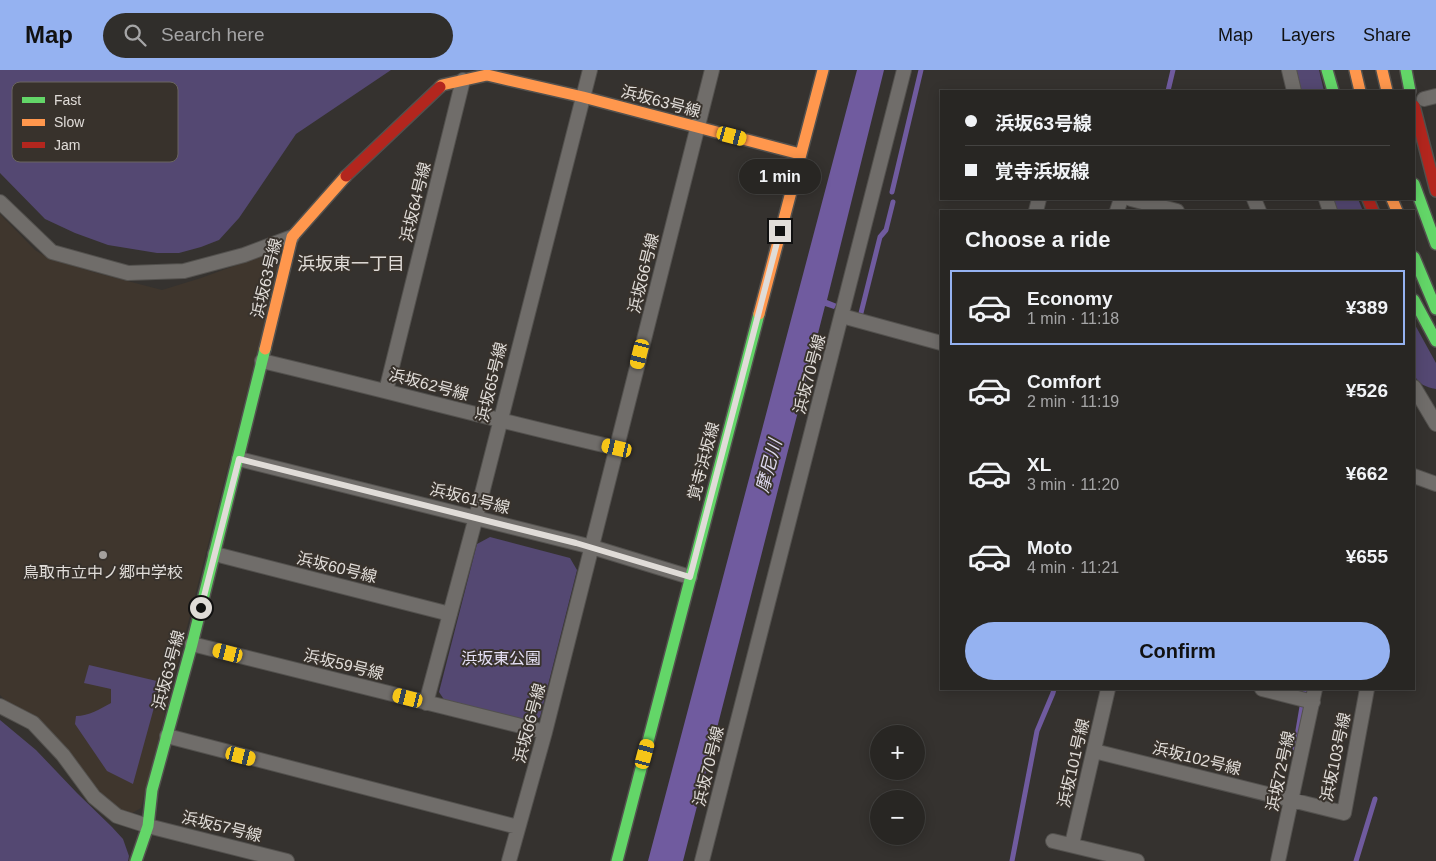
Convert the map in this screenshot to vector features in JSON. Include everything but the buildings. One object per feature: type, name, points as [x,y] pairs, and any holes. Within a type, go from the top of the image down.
[{"type":"main road","name":"覚寺浜坂線","points":[[617,861],[823,70]]},
{"type":"main road","points":[[1328,70],[1333,90]]},
{"type":"main road","points":[[1355,70],[1360,90]]},
{"type":"main road","points":[[1382,70],[1387,90]]},
{"type":"main road","points":[[1406,70],[1410,90]]},
{"type":"main road","name":"浜坂63号線","points":[[136,861],[148,826],[152,790],[215,554],[292,237],[353,169],[442,85],[487,75],[583,97],[800,154]]},
{"type":"main road","points":[[1425,100],[1436,191]]},
{"type":"main road","points":[[1415,187],[1436,244]]},
{"type":"main road","points":[[1415,259],[1436,309]]},
{"type":"main road","points":[[1415,302],[1436,341]]},
{"type":"street","name":"浜坂65号線","points":[[426,703],[476,517],[590,70]]},
{"type":"street","name":"浜坂66号線","points":[[509,861],[545,732],[712,70]]},
{"type":"street","name":"浜坂70号線","points":[[702,861],[904,70]]},
{"type":"street","points":[[1289,70],[1294,90]]},
{"type":"street","name":"浜坂64号線","points":[[386,391],[463,80]]},
{"type":"street","points":[[1135,200],[1173,210]]},
{"type":"street","points":[[0,202],[52,252],[128,273],[184,271],[244,255],[292,237]]},
{"type":"street","points":[[842,316],[940,343]]},
{"type":"street","name":"浜坂62号線","points":[[262,361],[499,421],[617,448]]},
{"type":"street","points":[[1415,388],[1432,408],[1436,424]]},
{"type":"street","name":"浜坂61号線","points":[[239,459],[592,547],[690,577]]},
{"type":"street","points":[[1415,476],[1436,484]]},
{"type":"street","name":"浜坂60号線","points":[[215,554],[450,614]]},
{"type":"street","name":"浜坂59号線","points":[[192,644],[545,732]]},
{"type":"street","name":"浜坂101号線","points":[[1072,844],[1108,690]]},
{"type":"street","points":[[1271,690],[1314,695]]},
{"type":"street","name":"浜坂103号線","points":[[1292,800],[1344,812],[1367,690]]},
{"type":"street","name":"浜坂72号線","points":[[1278,861],[1314,695]]},
{"type":"street","name":"浜坂57号線","points":[[0,706],[33,723],[63,755],[94,797],[117,816],[148,826],[287,861]]},
{"type":"street","points":[[167,736],[518,827]]},
{"type":"street","name":"浜坂102号線","points":[[1094,751],[1292,800]]},
{"type":"street","points":[[1053,841],[1137,861]]},
{"type":"shaded area","name":"鳥取市立中ノ郷中学校","points":[[0,214],[35,250],[48,258],[162,290],[278,250],[282,254],[141,808],[129,815],[122,813],[96,792],[0,695]]},
{"type":"green space","points":[[0,70],[391,70],[296,134],[239,218],[219,240],[179,253],[157,253],[108,245],[75,233],[45,219],[0,173]]},
{"type":"green space","points":[[1296,70],[1319,70],[1324,90],[1301,90]]},
{"type":"green space","points":[[1331,200],[1358,200],[1363,210],[1336,210]]},
{"type":"green space","points":[[1415,325],[1436,363],[1436,389],[1423,385],[1415,376]]},
{"type":"green space","name":"浜坂東公園","points":[[490,537],[570,558],[577,570],[540,717],[529,724],[445,701],[439,692],[477,544]]},
{"type":"green space","points":[[89,665],[161,682],[133,784],[107,771],[75,724],[76,716],[99,710],[111,703],[111,689],[84,683]]},
{"type":"green space","points":[[0,720],[36,750],[123,839],[129,856],[128,861],[0,861]]},
{"type":"water","name":"摩尼川","points":[[857,70],[884,70],[827,300],[837,304],[834,309],[825,306],[683,861],[648,861]]},
{"type":"waterway","points":[[892,192],[921,70]]},
{"type":"waterway","points":[[1168,90],[1173,70]]},
{"type":"waterway","points":[[861,313],[880,237],[886,230],[893,202]]},
{"type":"waterway","points":[[1012,861],[1037,731],[1054,690]]},
{"type":"waterway","points":[[1295,748],[1305,690]]},
{"type":"waterway","points":[[1356,861],[1375,799]]},
{"type":"traffic: fast","points":[[1327,70],[1333,90]]},
{"type":"traffic: fast","points":[[1406,70],[1410,90]]},
{"type":"traffic: fast","points":[[1415,187],[1436,244]]},
{"type":"traffic: fast","points":[[1415,259],[1436,309]]},
{"type":"traffic: fast","points":[[1415,302],[1436,341]]},
{"type":"traffic: fast","points":[[617,861],[759,314]]},
{"type":"traffic: fast","points":[[136,861],[148,826],[152,790],[192,644],[265,349]]},
{"type":"traffic: slow","points":[[759,314],[823,70]]},
{"type":"traffic: slow","points":[[1355,70],[1360,90]]},
{"type":"traffic: slow","points":[[1382,70],[1387,90]]},
{"type":"traffic: slow","points":[[440,87],[487,75],[583,97],[800,154]]},
{"type":"traffic: slow","points":[[265,349],[292,237],[346,176]]},
{"type":"traffic: slow","points":[[1392,200],[1397,210]]},
{"type":"traffic: jam","points":[[346,176],[440,87]]},
{"type":"traffic: jam","points":[[1415,110],[1436,191]]},
{"type":"traffic: jam","points":[[1368,200],[1373,210]]},
{"type":"place","name":"鳥取市立中ノ郷中学校","points":[[103,555]]},
{"type":"district","name":"浜坂東一丁目","points":[[351,264]]},
{"type":"route","points":[[201,608],[239,459],[592,547],[690,577],[780,231]]}]
